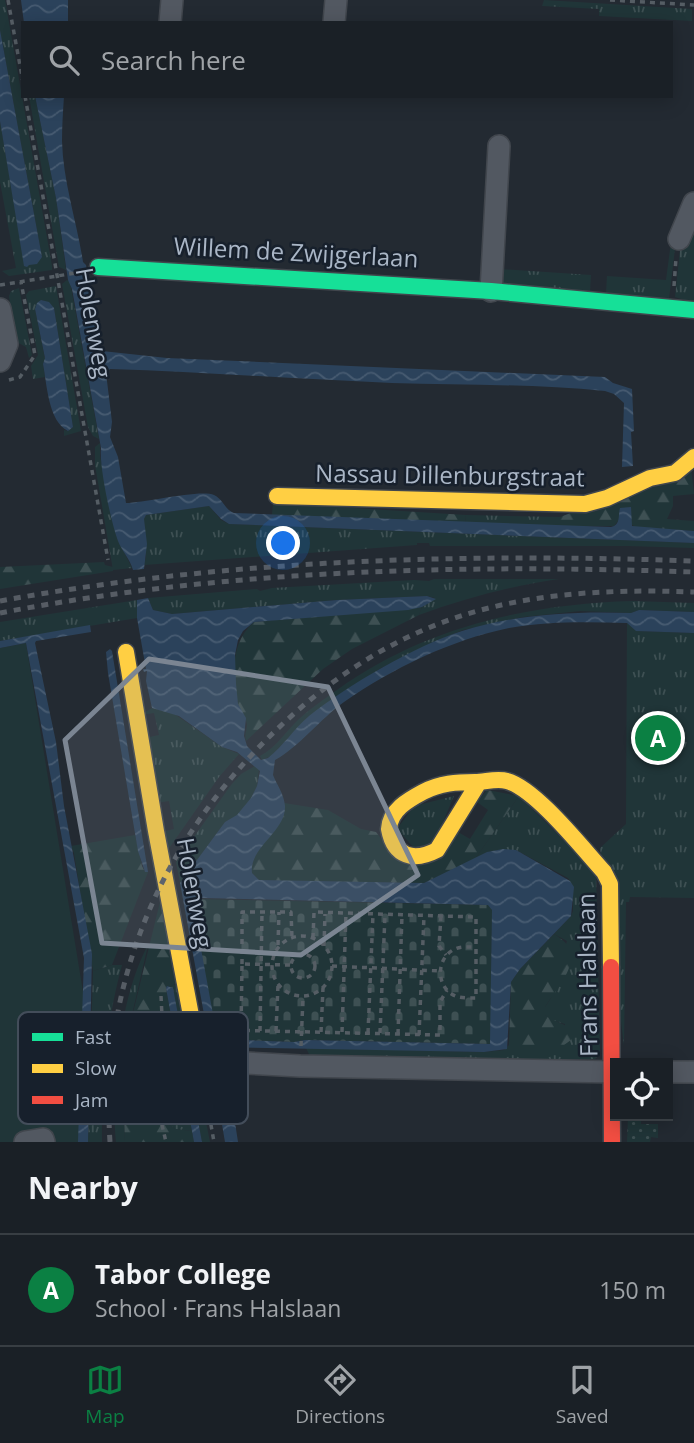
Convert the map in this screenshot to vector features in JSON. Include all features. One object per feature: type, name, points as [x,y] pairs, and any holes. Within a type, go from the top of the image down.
[{"type":"street","points":[[170,21],[172,0]]},
{"type":"street","points":[[334,21],[335,0]]},
{"type":"street","points":[[491,291],[499,146]]},
{"type":"street","points":[[679,239],[694,203]]},
{"type":"street","name":"Willem de Zwijgerlaan","points":[[98,267],[491,291],[694,310]]},
{"type":"street","points":[[0,361],[6,344],[1,319]]},
{"type":"street","name":"Nassau Dillenburgstraat","points":[[277,496],[585,504],[607,498],[650,478],[675,473],[694,457]]},
{"type":"street","name":"Holenweg","points":[[126,652],[190,1012]]},
{"type":"street","name":"Frans Halslaan","points":[[479,782],[437,850],[411,857],[395,845],[388,830],[400,807],[436,785],[448,782],[507,781],[524,790],[604,872],[610,884],[614,1058]]},
{"type":"street","points":[[248,1063],[610,1072]]},
{"type":"street","points":[[673,1072],[694,1072]]},
{"type":"street","name":"Frans Halslaan","points":[[612,1142],[613,1121]]},
{"type":"street","points":[[25,1142],[43,1139],[44,1142]]},
{"type":"path","points":[[8,0],[21,71]]},
{"type":"path","points":[[610,0],[694,5]]},
{"type":"path","name":"Holenweg","points":[[25,98],[108,560]]},
{"type":"path","points":[[672,307],[679,239]]},
{"type":"path","points":[[0,285],[66,275]]},
{"type":"path","points":[[241,1012],[242,912],[291,912],[292,938]]},
{"type":"path","points":[[260,1031],[262,912]]},
{"type":"path","points":[[276,1031],[278,985],[272,965],[278,947],[279,912]]},
{"type":"path","points":[[313,938],[314,912],[476,917],[476,998],[460,998],[443,985],[440,971],[446,955],[460,947],[475,947]]},
{"type":"path","points":[[324,946],[325,913]]},
{"type":"path","points":[[342,1032],[346,914]]},
{"type":"path","points":[[368,1033],[373,914]]},
{"type":"path","points":[[380,1033],[385,915]]},
{"type":"path","points":[[398,1034],[402,915]]},
{"type":"path","points":[[419,1035],[424,916]]},
{"type":"path","points":[[441,916],[439,946],[446,955]]},
{"type":"path","points":[[278,947],[292,938],[313,938],[324,946],[332,966],[328,981],[316,993],[303,997],[289,993],[278,985]]},
{"type":"path","points":[[303,954],[309,955],[315,965],[312,975],[303,979],[293,974],[290,965],[293,959],[303,954]]},
{"type":"path","points":[[242,964],[290,965]]},
{"type":"path","points":[[332,966],[440,971]]},
{"type":"path","points":[[162,1012],[161,985],[169,977],[183,977]]},
{"type":"path","points":[[321,1032],[323,988]]},
{"type":"path","points":[[248,1031],[440,1035],[440,1002],[447,990]]},
{"type":"path","points":[[301,1038],[303,997]]},
{"type":"path","points":[[162,1124],[166,1142]]},
{"type":"path","points":[[211,1124],[214,1142]]},
{"type":"highlighted area","points":[[149,659],[328,687],[418,875],[301,955],[102,943],[65,740]]},
{"type":"green space","points":[[0,0],[5,0],[52,266],[52,270],[9,276],[2,271],[16,268],[0,182],[0,121],[24,261],[29,263],[42,257],[0,30]]},
{"type":"green space","points":[[544,0],[692,9],[692,21],[599,16],[599,9],[542,6]]},
{"type":"green space","points":[[29,98],[35,98],[56,198],[66,270],[59,267]]},
{"type":"green space","points":[[694,221],[694,303],[675,297],[680,250]]},
{"type":"green space","points":[[672,235],[676,240],[669,299],[606,293],[607,276],[666,280]]},
{"type":"green space","points":[[499,269],[591,275],[590,291],[504,285]]},
{"type":"green space","points":[[67,280],[70,282],[99,439],[93,436],[88,427],[62,284]]},
{"type":"green space","points":[[56,286],[81,431],[64,436],[64,430],[68,431],[73,427],[54,308],[42,300],[35,309],[45,359],[45,377],[33,379],[31,366],[38,355],[26,295],[29,291]]},
{"type":"green space","points":[[19,288],[32,355],[29,358],[26,347],[15,341],[9,296],[11,291]]},
{"type":"green space","points":[[100,443],[100,456],[117,538],[132,568],[113,570],[95,465],[95,447]]},
{"type":"green space","points":[[691,468],[694,494],[673,496],[673,506],[667,519],[694,521],[694,531],[635,527],[631,524],[629,507],[614,526],[560,526],[560,517]]},
{"type":"green space","points":[[273,503],[466,515],[465,523],[272,515]]},
{"type":"green space","points":[[209,506],[221,520],[229,524],[694,543],[694,548],[430,546],[429,543],[417,543],[144,565],[146,515]]},
{"type":"green space","points":[[466,515],[560,517],[560,526],[465,523]]},
{"type":"green space","points":[[104,562],[105,565],[113,567],[113,571],[0,589],[0,567]]},
{"type":"green space","points":[[434,579],[559,579],[488,593],[419,615],[422,607],[435,598],[427,596],[337,600],[172,614],[153,610],[148,598],[272,588]]},
{"type":"green space","points":[[137,600],[137,618],[0,641],[0,622]]},
{"type":"green space","points":[[633,601],[694,603],[694,612],[580,611],[523,617],[463,630],[381,668],[308,717],[271,756],[262,760],[260,756],[276,744],[303,715],[337,690],[370,668],[441,635],[478,623],[555,607]]},
{"type":"green space","points":[[422,607],[419,615],[352,649],[323,669],[246,741],[247,724],[238,704],[234,671],[241,639],[254,622]]},
{"type":"green space","points":[[627,623],[637,631],[694,633],[694,898],[630,897],[629,902],[626,902],[624,1046],[600,848],[626,824]]},
{"type":"green space","points":[[26,643],[86,1012],[18,1012],[18,1124],[83,1124],[82,1142],[0,1142],[0,648]]},
{"type":"green space","points":[[152,708],[173,713],[222,747],[239,754],[219,777],[165,854],[161,832],[174,829],[169,801],[156,803],[145,738],[159,735],[154,713],[140,715]]},
{"type":"green space","points":[[255,766],[259,769],[257,786],[251,798],[237,816],[225,822],[180,883],[176,862],[231,785],[241,774]]},
{"type":"green space","points":[[487,790],[519,796],[475,859],[424,883],[259,880],[252,873],[256,855],[279,822],[284,803],[328,810],[361,829],[376,832],[392,853],[458,832],[470,839],[488,810],[477,802]]},
{"type":"green space","points":[[454,796],[434,843],[415,849],[397,829],[414,806]]},
{"type":"green space","points":[[519,796],[596,872],[600,1053],[595,1059],[485,1060],[310,1056],[306,1048],[484,1052],[504,1050],[509,1045],[564,1045],[565,1024],[545,1015],[545,1007],[551,998],[567,941],[554,934],[573,911],[573,886],[568,878],[516,850],[487,852],[475,859]]},
{"type":"green space","points":[[135,835],[142,866],[145,872],[148,872],[112,965],[93,971],[71,846]]},
{"type":"green space","points":[[180,883],[196,899],[489,905],[492,910],[491,1044],[248,1040],[248,1012],[211,1012]]},
{"type":"green space","points":[[160,902],[178,983],[166,988],[170,1012],[133,1012]]},
{"type":"green space","points":[[554,934],[565,942],[570,950],[571,960],[564,979],[545,1007],[545,1015],[572,1030],[571,1040],[564,1045],[509,1045],[511,982]]},
{"type":"green space","points":[[148,945],[133,1012],[125,1012],[131,989]]},
{"type":"green space","points":[[122,965],[112,1012],[92,1012],[93,971]]},
{"type":"green space","points":[[178,984],[184,1012],[177,1012],[173,989],[169,986]]},
{"type":"green space","points":[[628,1121],[658,1124],[658,1138],[651,1137],[650,1142],[627,1142]]},
{"type":"green space","points":[[89,1124],[102,1124],[102,1142],[88,1142]]},
{"type":"green space","points":[[115,1124],[124,1124],[125,1142],[116,1142]]},
{"type":"green space","points":[[124,1124],[168,1124],[175,1129],[192,1131],[194,1142],[125,1142]]},
{"type":"green space","points":[[168,1124],[191,1124],[192,1131],[175,1129]]},
{"type":"green space","points":[[199,1124],[206,1124],[210,1142],[202,1142]]},
{"type":"water","points":[[21,0],[68,0],[68,21],[24,21]]},
{"type":"water","points":[[0,30],[42,257],[37,264],[27,267],[24,266],[0,121]]},
{"type":"water","points":[[35,98],[64,98],[62,141],[65,172],[83,262],[86,265],[97,341],[102,351],[167,358],[605,377],[613,383],[632,389],[633,466],[622,467],[624,403],[614,394],[605,391],[110,369],[106,373],[112,422],[110,437],[118,457],[126,503],[207,494],[217,497],[234,513],[611,527],[618,522],[620,508],[631,507],[632,526],[694,531],[694,543],[229,524],[209,506],[146,515],[144,569],[133,570],[118,541],[106,494],[101,448],[72,289],[68,280],[56,198]]},
{"type":"water","points":[[41,300],[49,302],[54,308],[73,427],[68,431],[56,419],[47,391],[43,364],[45,358],[35,309]]},
{"type":"water","points":[[427,596],[436,599],[422,607],[408,610],[254,622],[243,631],[235,655],[238,704],[246,718],[244,736],[247,746],[261,760],[268,758],[309,716],[342,692],[403,656],[444,637],[483,625],[546,615],[631,613],[639,610],[694,612],[694,633],[636,631],[627,623],[568,622],[509,628],[466,640],[402,667],[363,690],[335,709],[293,748],[275,760],[273,775],[282,794],[284,815],[256,855],[252,873],[259,880],[424,883],[487,852],[503,849],[516,850],[570,881],[574,887],[571,916],[511,982],[507,1049],[484,1052],[248,1048],[248,1040],[490,1044],[492,910],[488,905],[196,899],[193,905],[213,1012],[204,1012],[180,883],[225,822],[237,815],[251,798],[260,771],[237,752],[222,747],[179,716],[152,708],[146,681],[147,671],[144,672],[143,669],[146,669],[137,618],[137,600],[148,598],[153,610],[172,614],[337,600]]},
{"type":"water","points":[[90,625],[91,632],[35,643],[56,742],[64,806],[92,954],[91,1012],[82,1012],[84,958],[26,643],[0,648],[0,641]]},
{"type":"water","points":[[110,649],[148,872],[145,872],[138,851],[108,673],[106,652]]},
{"type":"water","points":[[166,988],[173,988],[178,1012],[170,1012]]},
{"type":"water","points":[[79,1124],[88,1124],[88,1142],[78,1142]]},
{"type":"water","points":[[191,1124],[199,1124],[202,1142],[194,1142]]},
{"type":"water","points":[[222,1124],[235,1124],[238,1142],[225,1142]]},
{"type":"railway","points":[[0,601],[173,576],[346,562],[520,558],[694,561]]},
{"type":"railway","points":[[0,613],[172,587],[346,573],[520,569],[694,572]]},
{"type":"railway","points":[[119,1012],[142,927],[164,878],[192,831],[224,787],[261,745],[325,688],[396,643],[449,620],[509,603],[601,592],[694,592]]},
{"type":"railway","points":[[110,1124],[110,1142]]},
{"type":"traffic: fast","points":[[98,267],[491,291],[694,310]]},
{"type":"traffic: slow","points":[[277,496],[585,504],[607,498],[650,478],[675,473],[694,457]]},
{"type":"traffic: slow","points":[[126,652],[190,1012]]},
{"type":"traffic: slow","points":[[479,782],[437,850],[413,856],[395,846],[389,829],[393,816],[406,802],[423,792],[462,782],[495,780],[519,786],[545,807],[604,872],[610,884],[611,967]]},
{"type":"traffic: jam","points":[[611,967],[612,1142]]},
{"type":"place","name":"Tabor College","points":[[658,738]]}]
